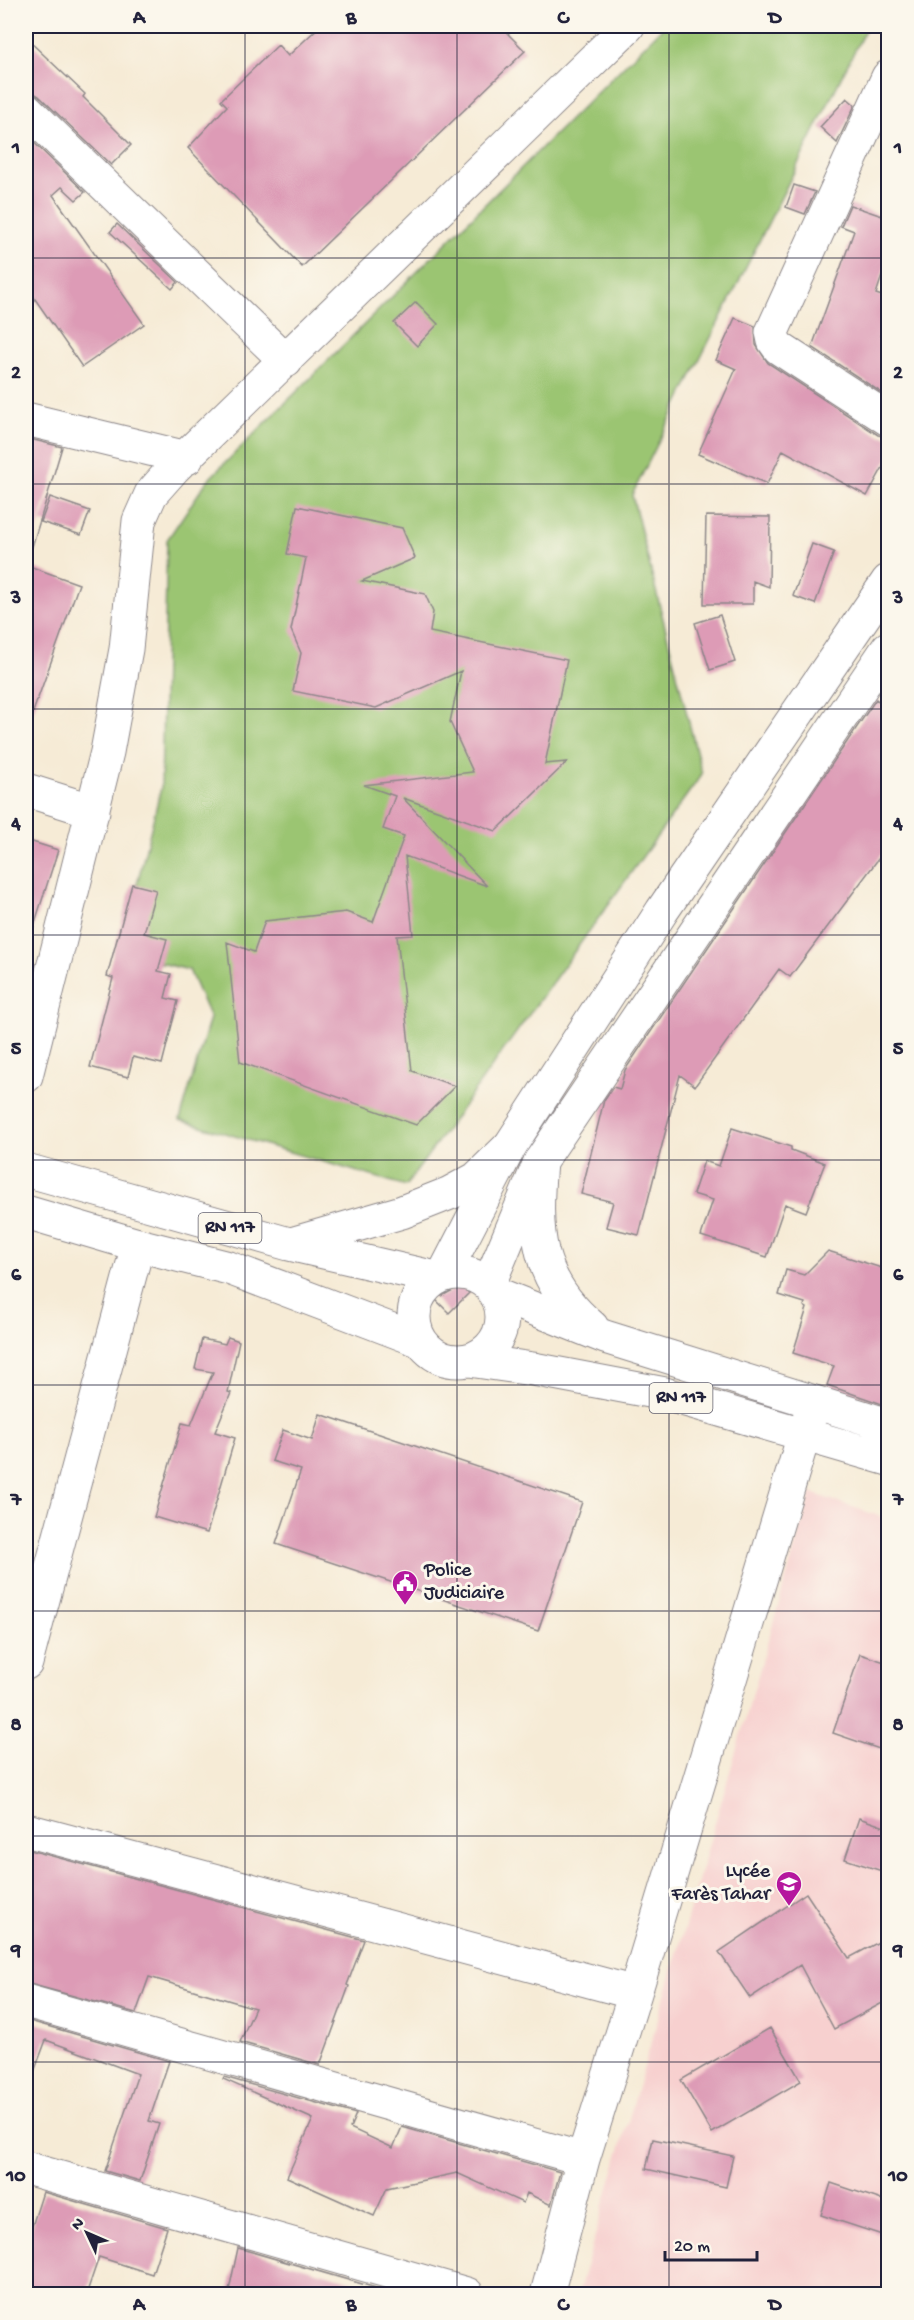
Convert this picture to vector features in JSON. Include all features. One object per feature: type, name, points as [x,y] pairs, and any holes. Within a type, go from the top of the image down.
[{"type":"street","points":[[26,1076],[107,752],[126,649],[139,521],[151,494],[628,26]]},
{"type":"street","points":[[888,77],[772,332],[780,348],[888,419]]},
{"type":"street","points":[[26,109],[286,361]]},
{"type":"street","points":[[26,419],[187,458]]},
{"type":"street","points":[[440,1276],[460,1272],[475,1275],[493,1289],[502,1307],[503,1321],[499,1334],[482,1354],[469,1360],[456,1361],[442,1358],[430,1351],[421,1341],[415,1328],[414,1313],[417,1299],[426,1287],[440,1276],[510,1146],[662,911],[888,581]]},
{"type":"street","points":[[493,1289],[540,1162],[888,648]]},
{"type":"street","points":[[26,790],[93,811]]},
{"type":"street","points":[[289,1244],[402,1212],[450,1193],[476,1179],[510,1146]]},
{"type":"street","points":[[540,1162],[536,1201],[538,1230],[550,1278],[576,1314],[605,1337]]},
{"type":"street","name":"RN 117","points":[[26,1170],[289,1244],[440,1276]]},
{"type":"street","name":"RN 117","points":[[26,1212],[138,1245],[229,1268],[421,1341]]},
{"type":"street","points":[[26,1663],[138,1245]]},
{"type":"street","name":"RN 117","points":[[493,1289],[605,1337],[888,1425]]},
{"type":"street","name":"RN 117","points":[[469,1360],[644,1389],[888,1459]]},
{"type":"street","points":[[547,2295],[583,2159],[814,1402]]},
{"type":"street","points":[[26,1830],[635,1993]]},
{"type":"street","points":[[26,2001],[583,2159]]},
{"type":"street","points":[[26,2168],[467,2295]]},
{"type":"shaded area","name":"Lycée Farès Tahar","points":[[811,1493],[888,1519],[888,2294],[578,2294]]},
{"type":"green space","points":[[664,26],[867,26],[632,495],[702,774],[406,1186],[180,1120],[210,1018],[189,970],[120,953],[161,788],[167,540],[207,481]]},
{"type":"building","points":[[320,26],[500,26],[525,51],[302,267],[188,148],[227,106],[221,100],[278,45],[288,56]]},
{"type":"building","points":[[26,38],[85,94],[83,97],[131,145],[111,165],[39,96],[26,91]]},
{"type":"building","points":[[847,98],[855,105],[837,143],[820,127]]},
{"type":"building","points":[[26,135],[85,192],[76,200],[62,187],[53,195],[144,324],[82,367],[26,286]]},
{"type":"building","points":[[794,185],[815,192],[805,214],[786,207]]},
{"type":"building","points":[[850,205],[888,218],[888,258],[876,294],[888,298],[888,313],[881,335],[888,338],[888,397],[812,347],[854,231],[841,226]]},
{"type":"building","points":[[117,224],[178,282],[172,289],[110,232]]},
{"type":"building","points":[[416,302],[438,324],[417,346],[394,323]]},
{"type":"building","points":[[735,318],[755,326],[756,345],[768,363],[878,435],[888,437],[888,458],[867,496],[783,450],[767,484],[698,454],[736,369],[716,360]]},
{"type":"building","points":[[26,438],[62,447],[32,547],[26,546]]},
{"type":"building","points":[[50,497],[90,511],[81,535],[41,522]]},
{"type":"building","points":[[297,506],[402,528],[415,558],[362,581],[425,594],[433,612],[430,632],[567,660],[545,764],[567,762],[496,831],[403,798],[487,886],[405,856],[413,935],[397,936],[412,1071],[455,1086],[416,1125],[240,1062],[227,942],[254,952],[265,921],[346,912],[373,922],[404,836],[383,829],[395,796],[364,785],[473,772],[450,722],[461,671],[376,708],[293,691],[301,653],[291,630],[306,558],[287,554]]},
{"type":"building","points":[[706,516],[770,517],[769,587],[753,581],[753,604],[704,604]]},
{"type":"building","points":[[812,544],[834,552],[815,604],[793,596]]},
{"type":"building","points":[[26,565],[79,584],[29,723],[26,722]]},
{"type":"building","points":[[720,615],[735,662],[710,670],[695,623]]},
{"type":"building","points":[[876,699],[888,709],[888,846],[790,977],[779,969],[695,1086],[680,1075],[639,1235],[606,1227],[613,1202],[581,1194],[604,1100],[613,1087],[620,1089],[625,1070]]},
{"type":"building","points":[[26,840],[58,850],[31,935],[26,934]]},
{"type":"building","points":[[132,884],[156,890],[144,933],[167,939],[158,971],[171,974],[165,998],[178,1001],[162,1064],[133,1057],[128,1077],[90,1067],[113,978],[107,976]]},
{"type":"building","points":[[732,1128],[791,1147],[791,1150],[825,1163],[806,1212],[785,1204],[767,1257],[701,1236],[713,1200],[693,1194],[704,1161],[719,1166]]},
{"type":"building","points":[[828,1251],[888,1270],[888,1406],[827,1385],[834,1366],[793,1353],[807,1308],[804,1306],[805,1303],[779,1295],[786,1270],[804,1275]]},
{"type":"building","points":[[459,1284],[469,1293],[449,1313],[432,1296],[442,1296]]},
{"type":"building","points":[[228,1337],[239,1341],[228,1392],[231,1393],[215,1432],[235,1438],[207,1533],[154,1517],[182,1423],[191,1425],[213,1372],[195,1369],[202,1339],[225,1344]]},
{"type":"building","points":[[320,1414],[582,1502],[538,1631],[276,1544],[301,1470],[272,1461],[283,1430],[312,1440]]},
{"type":"building","points":[[860,1654],[888,1663],[888,1752],[833,1733]]},
{"type":"building","points":[[859,1818],[888,1828],[888,1873],[845,1859]]},
{"type":"building","points":[[26,1849],[364,1940],[320,2065],[240,2042],[255,2008],[149,1977],[136,2013],[26,1983]]},
{"type":"building","points":[[806,1893],[849,1958],[888,1937],[888,2000],[834,2029],[800,1965],[750,1998],[719,1952]]},
{"type":"building","points":[[26,2020],[169,2061],[149,2121],[159,2124],[140,2181],[105,2171],[138,2074],[46,2040],[28,2088],[26,2087]]},
{"type":"building","points":[[770,2028],[801,2081],[712,2133],[681,2080]]},
{"type":"building","points":[[224,2077],[356,2114],[350,2128],[393,2148],[402,2127],[560,2172],[551,2205],[527,2193],[523,2203],[457,2173],[387,2188],[374,2216],[287,2177],[313,2119],[223,2079]]},
{"type":"building","points":[[653,2139],[733,2156],[726,2187],[646,2169]]},
{"type":"building","points":[[831,2183],[888,2202],[888,2237],[821,2215]]},
{"type":"building","points":[[43,2192],[167,2228],[152,2274],[99,2257],[86,2295],[26,2295],[26,2245]]},
{"type":"building","points":[[238,2248],[400,2295],[228,2295]]},
{"type":"place","name":"Police Judiciaire","points":[[405,1606]]},
{"type":"place","name":"Lycée Farès Tahar","points":[[789,1907]]}]
